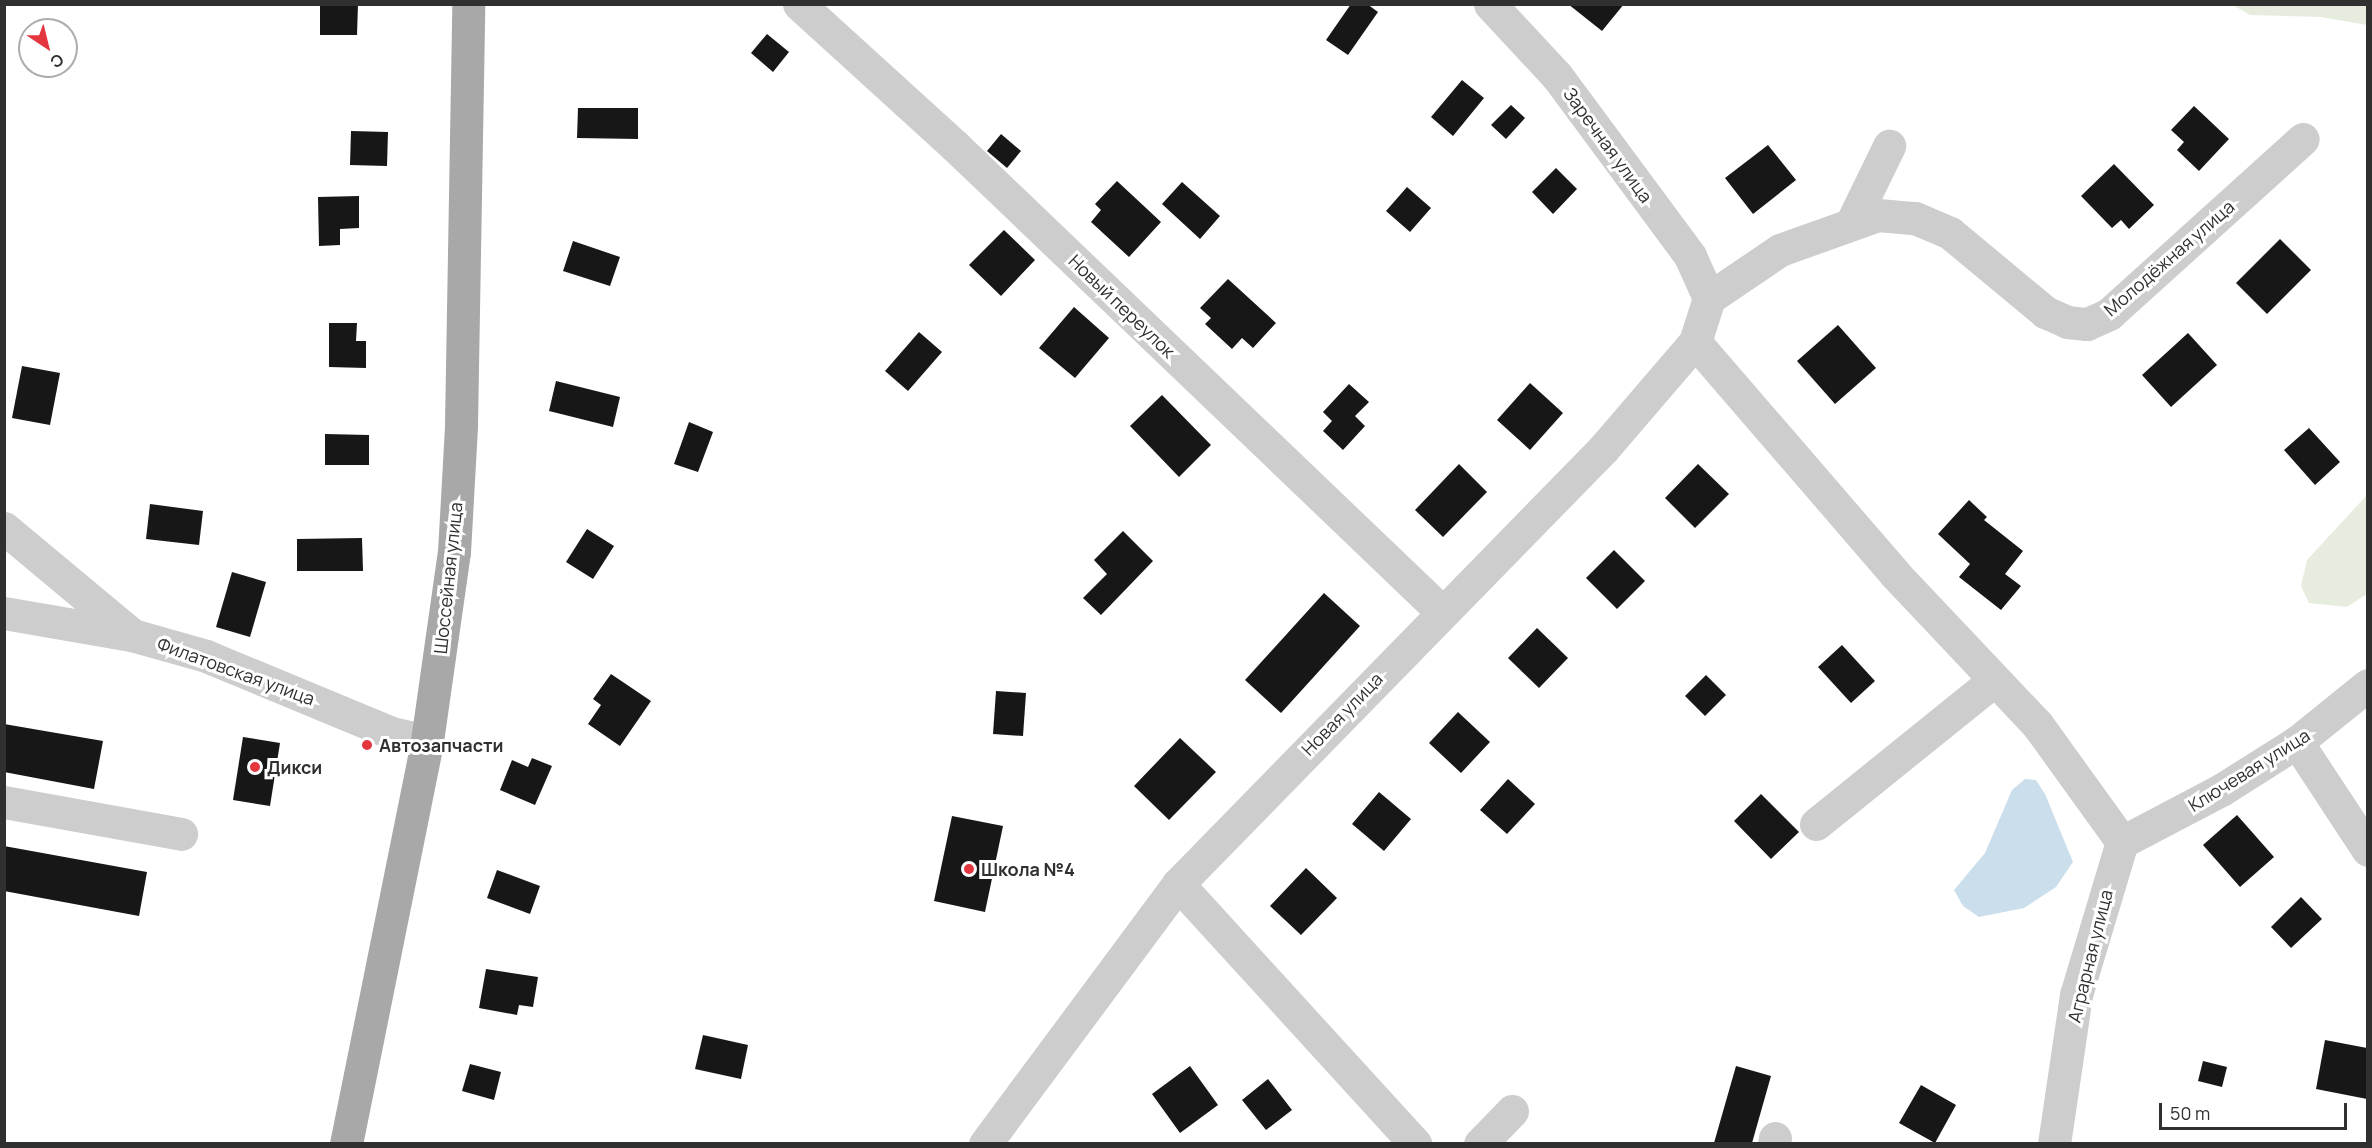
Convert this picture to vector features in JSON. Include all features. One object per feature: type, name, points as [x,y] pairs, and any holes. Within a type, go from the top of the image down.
[{"type":"main road","name":"Шоссейная улица","points":[[346,1143],[427,741],[454,552],[461,437],[468,4]]},
{"type":"street","name":"Новый переулок","points":[[799,4],[955,146],[1441,611]]},
{"type":"street","name":"Заречная улица","points":[[1490,4],[1557,76],[1690,256],[1709,298]]},
{"type":"street","name":"Молодёжная улица","points":[[1709,298],[1780,250],[1852,222],[1878,215],[1915,218],[1950,233],[2045,312],[2067,322],[2087,324],[2109,314],[2303,139]]},
{"type":"street","points":[[1852,222],[1889,146]]},
{"type":"street","name":"Новая улица","points":[[985,1143],[1178,884],[1441,611],[1604,448],[1695,342],[1709,298]]},
{"type":"street","points":[[1695,342],[1993,681],[2037,724],[2122,842]]},
{"type":"street","points":[[4,528],[132,634]]},
{"type":"street","name":"Филатовская улица","points":[[4,613],[132,634],[206,656],[392,733],[427,741]]},
{"type":"street","points":[[1816,824],[1993,681]]},
{"type":"street","name":"Ключевая улица","points":[[2122,842],[2221,790],[2297,742],[2367,685]]},
{"type":"street","points":[[2297,742],[2367,850]]},
{"type":"street","points":[[4,802],[181,834]]},
{"type":"street","name":"Аграрная улица","points":[[2054,1143],[2076,995],[2122,842]]},
{"type":"street","points":[[1178,884],[1415,1143]]},
{"type":"street","points":[[1480,1143],[1512,1111]]},
{"type":"shaded area","points":[[2233,5],[2367,5],[2367,25],[2321,17],[2250,15]]},
{"type":"shaded area","points":[[2367,495],[2367,594],[2347,607],[2309,603],[2301,586],[2307,560]]},
{"type":"water","points":[[2025,779],[2036,780],[2045,794],[2073,862],[2056,887],[2024,908],[1979,917],[1963,906],[1954,890],[1985,853],[2012,790]]},
{"type":"building","points":[[320,4],[358,4],[357,35],[320,35]]},
{"type":"building","points":[[1351,4],[1367,4],[1378,12],[1348,55],[1326,40]]},
{"type":"building","points":[[1568,4],[1624,4],[1602,31]]},
{"type":"building","points":[[767,34],[789,52],[773,72],[751,53]]},
{"type":"building","points":[[1462,80],[1484,98],[1453,136],[1431,117]]},
{"type":"building","points":[[1511,105],[1525,118],[1506,139],[1491,125]]},
{"type":"building","points":[[2194,106],[2229,139],[2199,171],[2177,150],[2184,142],[2171,130]]},
{"type":"building","points":[[578,108],[638,108],[638,139],[577,138]]},
{"type":"building","points":[[351,131],[388,132],[387,166],[350,165]]},
{"type":"building","points":[[1001,134],[1021,151],[1007,168],[987,151]]},
{"type":"building","points":[[1768,145],[1796,180],[1753,214],[1725,178]]},
{"type":"building","points":[[2114,164],[2154,205],[2129,229],[2121,220],[2112,228],[2081,196]]},
{"type":"building","points":[[1556,168],[1577,189],[1553,214],[1532,192]]},
{"type":"building","points":[[1117,181],[1161,222],[1129,257],[1091,222],[1101,210],[1095,204]]},
{"type":"building","points":[[1182,182],[1220,216],[1200,239],[1162,204]]},
{"type":"building","points":[[1407,187],[1431,208],[1410,232],[1386,211]]},
{"type":"building","points":[[359,196],[359,228],[340,229],[340,245],[319,246],[318,197]]},
{"type":"building","points":[[1004,230],[1035,260],[1001,296],[969,265]]},
{"type":"building","points":[[2280,239],[2311,270],[2267,314],[2236,283]]},
{"type":"building","points":[[573,241],[620,257],[610,286],[563,271]]},
{"type":"building","points":[[1228,279],[1276,323],[1253,348],[1242,338],[1232,349],[1205,324],[1211,318],[1200,308]]},
{"type":"building","points":[[1074,307],[1109,338],[1075,378],[1039,348]]},
{"type":"building","points":[[329,323],[357,323],[356,341],[366,341],[366,368],[329,367]]},
{"type":"building","points":[[1838,325],[1876,368],[1835,404],[1797,361]]},
{"type":"building","points":[[919,332],[942,352],[908,391],[885,371]]},
{"type":"building","points":[[2188,333],[2217,365],[2171,407],[2142,375]]},
{"type":"building","points":[[22,366],[60,373],[50,425],[12,418]]},
{"type":"building","points":[[556,381],[620,397],[613,427],[549,411]]},
{"type":"building","points":[[1530,383],[1563,413],[1530,450],[1497,420]]},
{"type":"building","points":[[1349,384],[1369,402],[1355,416],[1365,426],[1343,450],[1323,431],[1332,421],[1323,412]]},
{"type":"building","points":[[1162,395],[1211,445],[1179,477],[1130,426]]},
{"type":"building","points":[[689,422],[713,432],[698,472],[674,464]]},
{"type":"building","points":[[2309,428],[2340,462],[2315,485],[2284,450]]},
{"type":"building","points":[[325,434],[369,435],[369,465],[325,465]]},
{"type":"building","points":[[1459,464],[1487,492],[1443,537],[1415,510]]},
{"type":"building","points":[[1698,464],[1729,494],[1695,528],[1665,498]]},
{"type":"building","points":[[1969,500],[1987,517],[1984,520],[2023,551],[2005,574],[2021,586],[2001,610],[1959,577],[1970,564],[1938,534]]},
{"type":"building","points":[[150,504],[203,511],[199,545],[146,539]]},
{"type":"building","points":[[587,529],[614,546],[593,579],[566,562]]},
{"type":"building","points":[[1123,531],[1153,561],[1101,615],[1083,598],[1107,574],[1094,560]]},
{"type":"building","points":[[362,538],[363,571],[297,571],[297,539]]},
{"type":"building","points":[[1614,550],[1645,581],[1617,609],[1586,578]]},
{"type":"building","points":[[232,572],[266,582],[250,637],[216,627]]},
{"type":"building","points":[[1324,593],[1360,626],[1281,713],[1245,680]]},
{"type":"building","points":[[1537,628],[1568,658],[1539,688],[1508,658]]},
{"type":"building","points":[[1842,645],[1875,681],[1851,703],[1818,667]]},
{"type":"building","points":[[611,674],[651,701],[620,746],[588,724],[601,705],[593,699]]},
{"type":"building","points":[[1706,675],[1726,695],[1705,716],[1685,696]]},
{"type":"building","points":[[996,691],[1026,693],[1023,736],[993,734]]},
{"type":"building","points":[[1458,712],[1490,742],[1461,773],[1429,743]]},
{"type":"building","points":[[4,724],[103,741],[94,789],[4,772]]},
{"type":"building","points":[[243,737],[280,743],[270,806],[233,800]]},
{"type":"building","points":[[1180,738],[1216,772],[1169,820],[1134,786]]},
{"type":"building","points":[[532,758],[552,766],[535,805],[500,790],[512,760],[528,767]]},
{"type":"building","points":[[1508,779],[1535,804],[1507,834],[1480,810]]},
{"type":"building","points":[[1379,792],[1411,819],[1384,851],[1352,824]]},
{"type":"building","points":[[1761,794],[1799,832],[1771,859],[1734,821]]},
{"type":"building","points":[[2237,815],[2274,857],[2240,887],[2203,845]]},
{"type":"building","points":[[952,816],[1003,826],[985,912],[934,901]]},
{"type":"building","points":[[4,846],[147,872],[139,916],[4,891]]},
{"type":"building","points":[[1306,868],[1337,898],[1301,935],[1270,906]]},
{"type":"building","points":[[497,870],[540,886],[530,914],[487,898]]},
{"type":"building","points":[[2301,897],[2322,919],[2291,948],[2271,927]]},
{"type":"building","points":[[486,969],[538,977],[533,1007],[519,1005],[517,1015],[479,1008]]},
{"type":"building","points":[[703,1035],[748,1045],[741,1079],[695,1069]]},
{"type":"building","points":[[2325,1040],[2367,1048],[2367,1099],[2316,1089]]},
{"type":"building","points":[[2203,1061],[2227,1067],[2222,1087],[2198,1081]]},
{"type":"building","points":[[470,1064],[501,1072],[494,1100],[462,1091]]},
{"type":"building","points":[[1190,1066],[1218,1105],[1180,1133],[1152,1094]]},
{"type":"building","points":[[1736,1066],[1771,1076],[1752,1143],[1714,1143]]},
{"type":"building","points":[[1268,1079],[1292,1110],[1266,1130],[1242,1100]]},
{"type":"building","points":[[1921,1085],[1956,1105],[1935,1143],[1899,1123]]},
{"type":"place","name":"Автозапчасти","points":[[367,745]]},
{"type":"place","name":"Дикси","points":[[255,767]]},
{"type":"place","name":"Школа №4","points":[[969,869]]}]
